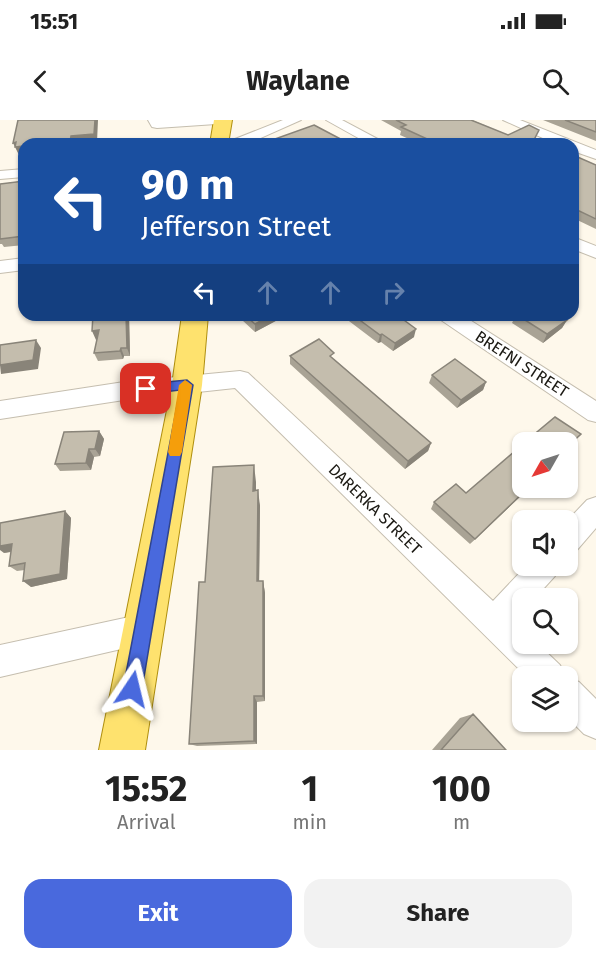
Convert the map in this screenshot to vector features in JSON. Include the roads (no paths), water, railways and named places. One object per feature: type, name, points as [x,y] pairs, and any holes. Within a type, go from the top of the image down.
[{"type":"main road","points":[[220,138],[223,120]]},
{"type":"main road","points":[[122,750],[187,385],[194,321]]},
{"type":"street","points":[[156,122],[216,120]]},
{"type":"street","points":[[250,138],[295,120]]},
{"type":"street","points":[[332,120],[368,138]]},
{"type":"street","points":[[508,120],[553,138]]},
{"type":"street","points":[[579,148],[596,155]]},
{"type":"street","points":[[0,175],[18,174]]},
{"type":"street","points":[[579,245],[596,253]]},
{"type":"street","points":[[0,267],[18,265]]},
{"type":"street","name":"BREFNI STREET","points":[[457,321],[596,413]]},
{"type":"street","name":"DARERKA STREET","points":[[187,385],[240,379],[539,666]]},
{"type":"street","points":[[0,410],[124,391],[187,385]]},
{"type":"street","points":[[578,529],[596,509]]},
{"type":"street","points":[[493,622],[536,576]]},
{"type":"street","points":[[0,661],[143,629]]},
{"type":"street","points":[[578,705],[596,722]]}]
